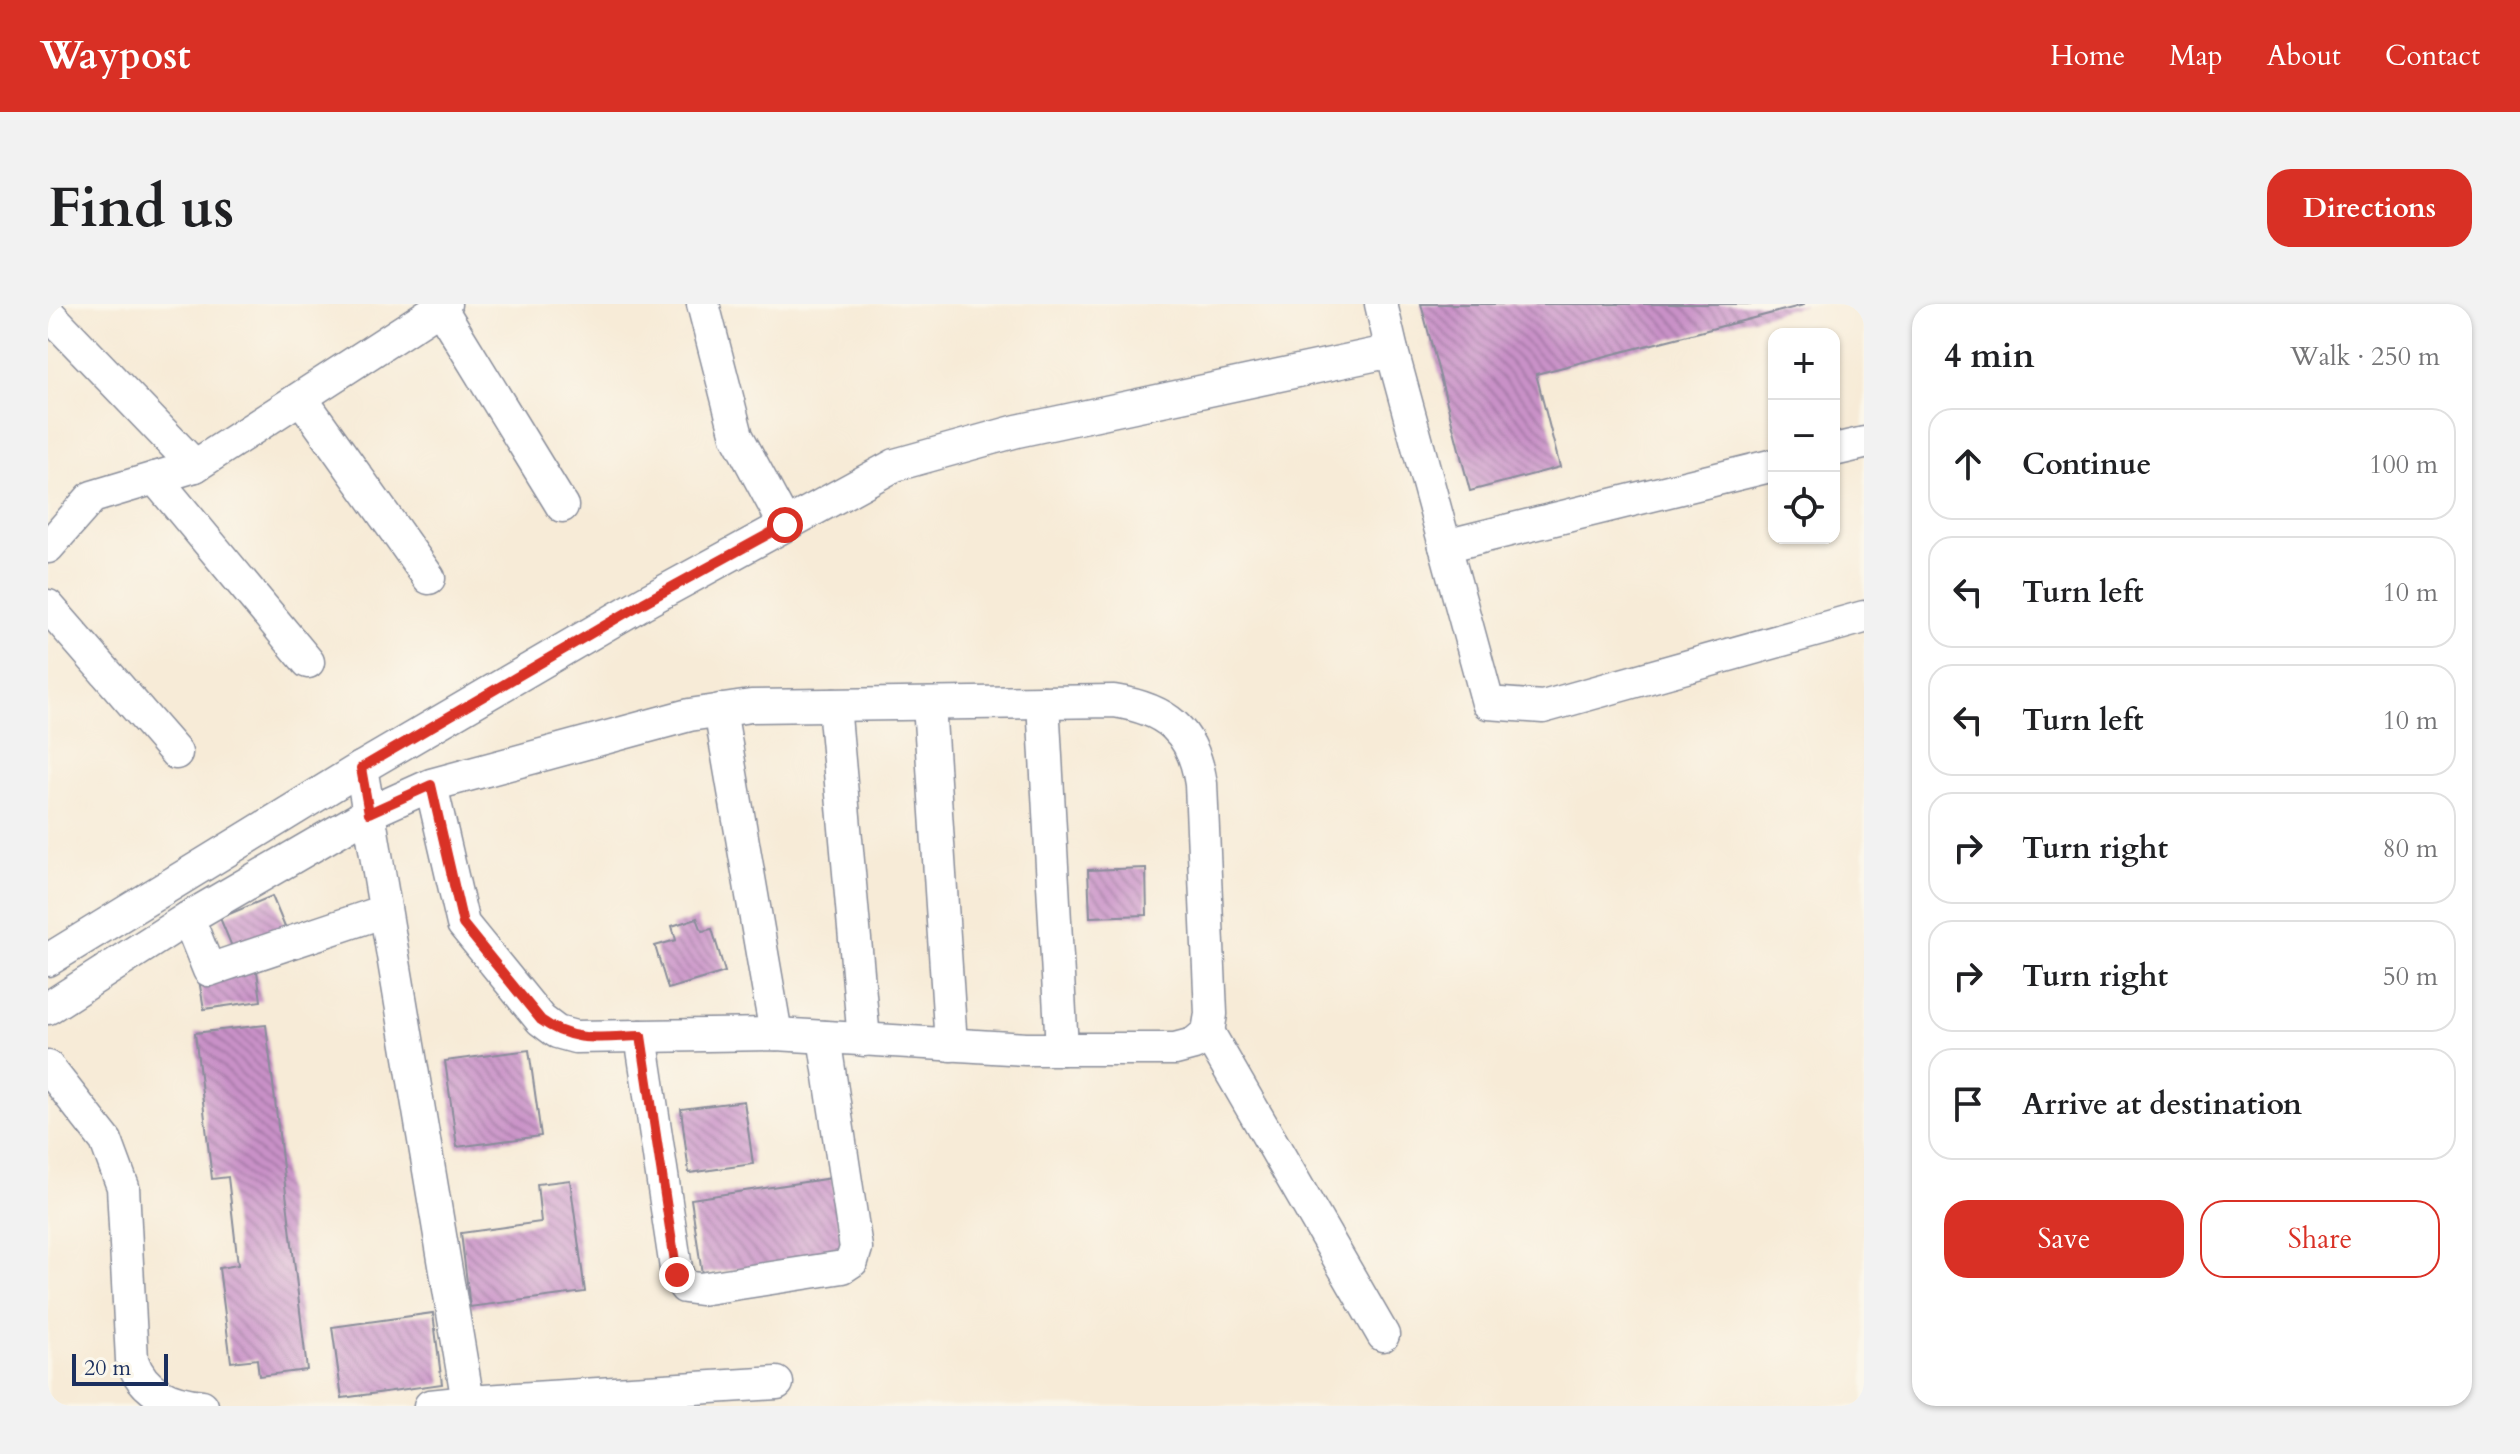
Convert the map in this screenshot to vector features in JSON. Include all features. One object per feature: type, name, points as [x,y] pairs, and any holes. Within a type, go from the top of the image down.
[{"type":"lane","points":[[703,304],[737,436],[785,525]]},
{"type":"lane","points":[[1381,304],[1488,703],[1543,707],[1864,617]]},
{"type":"lane","points":[[48,547],[92,497],[195,466],[442,306],[562,506]]},
{"type":"lane","points":[[48,313],[195,466]]},
{"type":"lane","points":[[48,960],[361,768],[643,603],[895,465],[1017,431],[1392,351]]},
{"type":"lane","points":[[301,398],[429,578]]},
{"type":"lane","points":[[1840,449],[1864,443]]},
{"type":"lane","points":[[1445,546],[1768,466]]},
{"type":"lane","points":[[155,478],[308,662]]},
{"type":"lane","points":[[48,606],[176,753]]},
{"type":"lane","points":[[48,1008],[188,918],[369,813],[431,785],[689,715],[751,706],[1114,701],[1138,705],[1165,717],[1187,738],[1198,761],[1211,1014],[1208,1032],[1383,1335]]},
{"type":"lane","points":[[1043,702],[1062,1049]]},
{"type":"lane","points":[[929,704],[951,1045]]},
{"type":"lane","points":[[834,705],[864,1040]]},
{"type":"lane","points":[[720,710],[776,1034]]},
{"type":"lane","points":[[361,768],[468,1402]]},
{"type":"lane","points":[[431,785],[463,924],[541,1020],[557,1032],[575,1037],[776,1034],[951,1045],[1175,1049],[1194,1044],[1208,1032]]},
{"type":"lane","points":[[188,918],[209,970],[385,911]]},
{"type":"lane","points":[[641,1036],[677,1275],[685,1287],[700,1289],[843,1267],[852,1261],[856,1248],[824,1037]]},
{"type":"lane","points":[[48,1067],[106,1141],[123,1187],[132,1360],[136,1373],[149,1388],[167,1399],[202,1406]]},
{"type":"lane","points":[[430,1406],[777,1383]]},
{"type":"building","points":[[1421,304],[1804,305],[1536,374],[1560,467],[1470,491]]},
{"type":"building","points":[[1146,868],[1147,915],[1090,917],[1088,870]]},
{"type":"building","points":[[272,896],[287,932],[235,954],[220,918]]},
{"type":"building","points":[[697,918],[702,931],[712,929],[725,972],[668,989],[655,946],[676,940],[672,926]]},
{"type":"building","points":[[257,971],[261,1001],[204,1009],[199,980]]},
{"type":"building","points":[[266,1025],[307,1370],[259,1376],[257,1359],[231,1362],[219,1268],[238,1265],[228,1177],[212,1179],[195,1033]]},
{"type":"building","points":[[529,1050],[541,1136],[457,1147],[445,1061]]},
{"type":"building","points":[[744,1101],[753,1164],[689,1173],[681,1109]]},
{"type":"building","points":[[832,1178],[843,1253],[702,1274],[691,1199]]},
{"type":"building","points":[[570,1180],[585,1292],[470,1307],[461,1233],[541,1222],[537,1184]]},
{"type":"building","points":[[433,1313],[442,1384],[342,1398],[332,1327]]},
{"type":"route","points":[[677,1275],[641,1036],[575,1037],[557,1032],[541,1020],[463,924],[431,785],[369,813],[361,768],[643,603],[785,525]]}]
